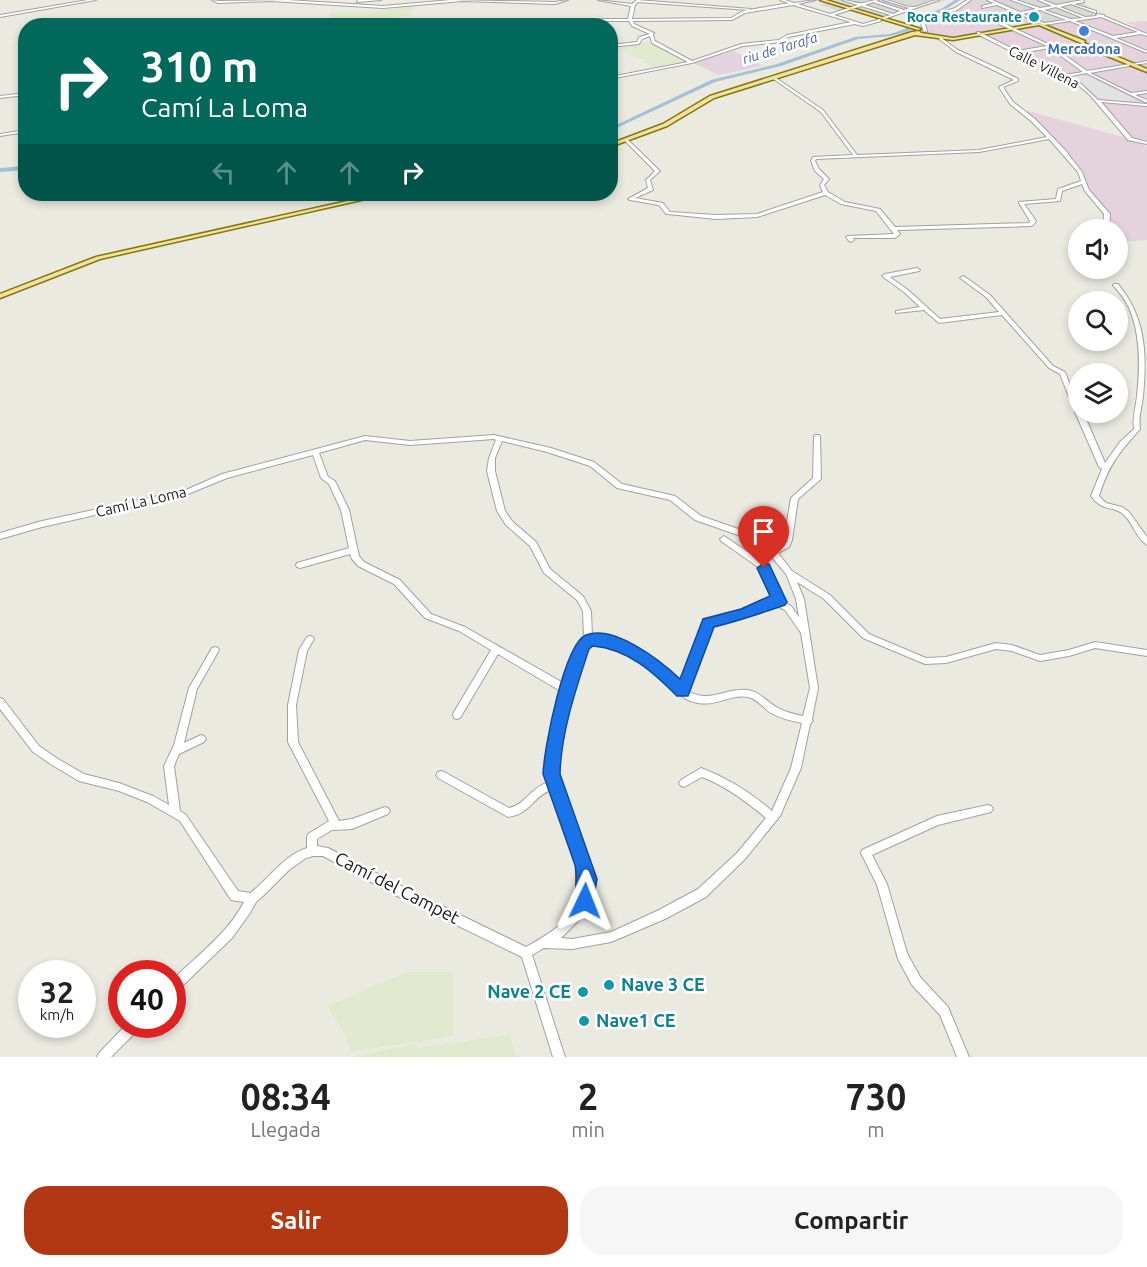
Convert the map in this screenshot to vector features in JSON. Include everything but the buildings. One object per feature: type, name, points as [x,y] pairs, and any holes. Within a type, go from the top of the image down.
[{"type":"main road","points":[[821,0],[940,38],[958,38],[1042,24],[1147,72]]},
{"type":"main road","points":[[618,143],[665,125],[712,98],[920,31]]},
{"type":"main road","points":[[0,296],[98,258],[354,201]]},
{"type":"street","points":[[0,16],[94,0]]},
{"type":"street","points":[[214,0],[216,2],[271,0],[384,7],[453,0],[555,3],[566,0]]},
{"type":"street","points":[[336,4],[379,0]]},
{"type":"street","points":[[600,0],[633,5]]},
{"type":"street","points":[[692,62],[652,42],[651,33],[633,26],[630,19],[633,5],[637,0],[711,7],[732,6],[753,10]]},
{"type":"street","points":[[782,0],[863,25],[936,0]]},
{"type":"street","points":[[618,20],[732,19],[744,12],[798,5],[814,0]]},
{"type":"street","points":[[844,0],[893,15]]},
{"type":"street","points":[[838,5],[855,0]]},
{"type":"street","points":[[830,15],[872,0],[904,11]]},
{"type":"street","points":[[885,0],[913,8]]},
{"type":"street","points":[[904,0],[922,5]]},
{"type":"street","points":[[920,31],[926,19],[956,9],[968,0]]},
{"type":"street","points":[[982,7],[993,2],[1008,0]]},
{"type":"street","points":[[1013,0],[1070,20],[1147,52]]},
{"type":"street","points":[[1040,0],[1084,18]]},
{"type":"street","points":[[1062,0],[1144,33]]},
{"type":"street","points":[[1095,12],[1082,1],[991,19],[1051,47],[1086,72],[1147,103]]},
{"type":"street","points":[[993,2],[1042,24],[1103,16]]},
{"type":"street","points":[[1084,18],[1095,12]]},
{"type":"street","points":[[618,76],[692,62],[741,45],[780,41],[787,36],[854,23]]},
{"type":"street","name":"Calle Villena","points":[[978,33],[1083,87],[1128,137],[1147,142]]},
{"type":"street","points":[[1113,38],[1144,33]]},
{"type":"street","points":[[618,45],[638,43],[640,38],[651,35]]},
{"type":"street","points":[[940,38],[968,56],[1017,80],[1002,85],[1011,103],[1033,120],[1080,172],[1087,190],[1107,214],[1107,219]]},
{"type":"street","points":[[1016,52],[1051,47]]},
{"type":"street","points":[[1063,76],[1147,62]]},
{"type":"street","points":[[773,77],[822,111],[856,156]]},
{"type":"street","points":[[1131,94],[1147,92]]},
{"type":"street","points":[[0,97],[18,95]]},
{"type":"street","points":[[1098,101],[1147,103]]},
{"type":"street","points":[[0,135],[18,132]]},
{"type":"street","points":[[851,240],[849,237],[895,236],[894,229],[878,210],[843,202],[826,193],[822,185],[826,178],[817,170],[814,160],[979,151],[1050,138]]},
{"type":"street","points":[[627,140],[658,171],[648,180],[651,189],[629,198],[661,204],[663,210],[668,213],[716,217],[757,215],[826,193]]},
{"type":"street","points":[[894,229],[1030,224],[1033,221],[1022,203],[1058,200],[1060,190],[1084,182]]},
{"type":"street","points":[[917,270],[885,276],[942,322],[1004,313]]},
{"type":"street","points":[[963,278],[988,296],[1051,367],[1066,376],[1068,382]]},
{"type":"street","points":[[1116,285],[1125,294],[1141,335],[1140,396],[1134,416],[1137,429],[1122,442],[1103,468],[1095,496],[1096,500],[1105,506],[1126,513],[1137,532],[1147,542]]},
{"type":"street","points":[[898,312],[926,308]]},
{"type":"street","points":[[1083,423],[1103,468]]},
{"type":"street","points":[[772,553],[786,545],[795,498],[817,479],[817,437]]},
{"type":"street","name":"Camí La Loma","points":[[0,536],[51,522],[188,492],[225,476],[365,438],[417,443],[500,438],[578,459],[596,467],[623,487],[672,498],[698,518],[747,535],[772,553],[789,573],[827,597],[866,636],[925,661],[946,660],[996,646],[1040,658],[1069,653],[1095,645],[1147,653]]},
{"type":"street","name":"Camí La Loma","points":[[500,438],[492,458],[491,471],[501,511],[509,523],[533,544],[547,571],[580,598],[587,611],[588,640],[582,646],[567,690],[552,760],[554,784],[585,865],[587,890],[585,901],[572,922],[545,943],[526,952]]},
{"type":"street","points":[[315,452],[325,478],[332,483],[345,510],[353,550],[361,564],[397,582],[428,616],[462,629],[567,690]]},
{"type":"street","name":"Camí La Loma","points":[[724,539],[761,565],[780,602],[803,630]]},
{"type":"street","points":[[300,564],[353,550]]},
{"type":"street","name":"Camí La Loma","points":[[545,943],[601,940],[661,915],[711,886],[741,856],[773,818],[796,768],[814,688],[803,630],[804,617],[789,573]]},
{"type":"street","points":[[683,692],[708,623],[745,613],[770,602],[780,602]]},
{"type":"street","points":[[310,639],[303,650],[292,705],[293,742],[333,819],[334,826]]},
{"type":"street","points":[[588,640],[611,642],[627,647],[662,671],[683,692],[694,698],[711,700],[736,693],[750,694],[778,712],[808,721]]},
{"type":"street","points":[[457,715],[496,649]]},
{"type":"street","points":[[175,811],[169,766],[177,751],[189,699],[197,678],[215,650]]},
{"type":"street","points":[[0,702],[29,741],[55,762],[82,778],[119,787],[175,811],[183,818],[235,896],[252,898]]},
{"type":"street","points":[[177,751],[201,739]]},
{"type":"street","points":[[684,783],[701,772],[710,775],[724,782],[773,818]]},
{"type":"street","points":[[441,775],[508,813],[522,809],[538,789],[554,784]]},
{"type":"street","points":[[963,1057],[944,1011],[916,981],[902,955],[882,884],[866,853],[937,821],[988,808]]},
{"type":"street","points":[[186,974],[245,911],[252,898],[298,856],[312,849],[312,837],[334,826],[352,824],[385,812]]},
{"type":"street","name":"Camí del Campet","points":[[312,849],[324,851],[526,952]]},
{"type":"street","points":[[526,952],[559,1057]]},
{"type":"street","points":[[103,1057],[122,1038]]},
{"type":"shaded area","points":[[821,0],[947,0],[882,19],[854,10],[846,13],[820,5],[827,2]]},
{"type":"shaded area","points":[[965,0],[975,0],[998,11],[987,13],[1001,17],[992,18],[1012,28],[1016,27],[1007,23],[1013,21],[1002,16],[1018,13],[1041,24],[1097,16],[1128,27],[1136,26],[1125,22],[1147,21],[1147,32],[1144,32],[1147,34],[1147,240],[1128,241],[1128,219],[1107,219],[1107,214],[1087,190],[1080,172],[1021,109],[1127,138],[1083,87],[978,33],[953,39],[929,35],[921,31],[924,19],[951,10]]},
{"type":"shaded area","points":[[975,0],[1080,0],[1095,12],[1092,17],[1041,24],[1003,17],[1015,22],[1008,24],[1017,28],[1012,28],[991,19],[985,13],[997,10]]},
{"type":"shaded area","points":[[734,51],[763,66],[719,75],[693,63]]},
{"type":"shaded area","points":[[1080,75],[1090,77],[1135,100],[1124,102],[1100,98],[1072,77]]},
{"type":"green space","points":[[413,6],[411,15],[391,18],[328,18],[332,11],[372,11]]},
{"type":"green space","points":[[653,42],[691,61],[659,69],[641,62],[645,60],[633,56],[618,45]]},
{"type":"green space","points":[[407,972],[453,972],[454,1036],[351,1052],[345,1034],[327,1006]]},
{"type":"green space","points":[[510,1034],[516,1057],[351,1057],[415,1044],[418,1048]]},
{"type":"waterway","name":"riu de Tarafa","points":[[618,126],[713,81],[779,65],[857,38],[890,35],[907,30],[917,18],[942,10],[958,0]]},
{"type":"waterway","name":"riu de Tarafa","points":[[0,170],[18,169]]},
{"type":"place","name":"Roca Restaurante","points":[[1034,17]]},
{"type":"place","name":"Mercadona","points":[[1084,31]]},
{"type":"place","name":"Nave 3 CE","points":[[609,985]]},
{"type":"place","name":"Nave 2 CE","points":[[583,992]]},
{"type":"place","name":"Nave1 CE","points":[[584,1021]]},
{"type":"route","points":[[585,901],[588,879],[585,865],[551,774],[567,690],[582,646],[590,640],[611,642],[627,647],[662,671],[683,692],[708,623],[745,613],[770,602],[780,602],[764,568]]}]
